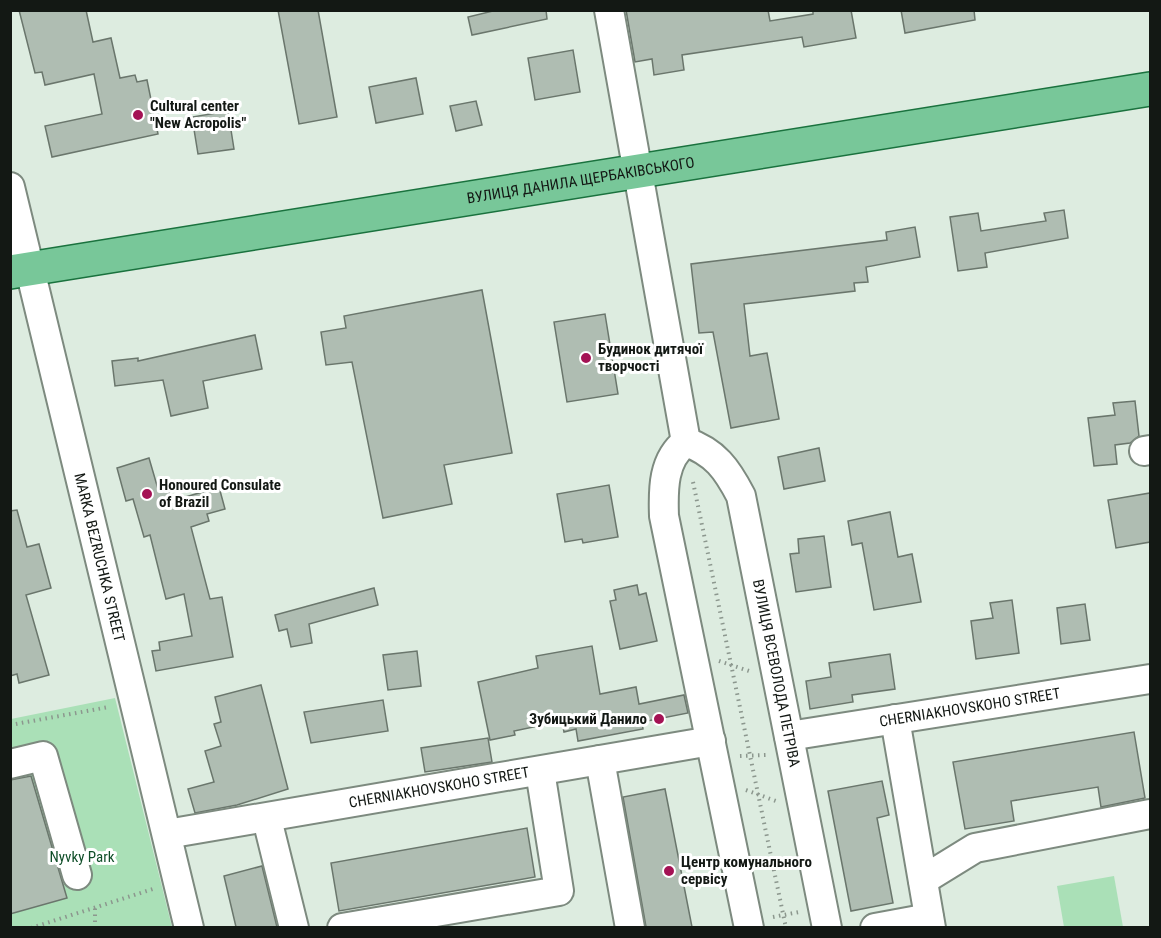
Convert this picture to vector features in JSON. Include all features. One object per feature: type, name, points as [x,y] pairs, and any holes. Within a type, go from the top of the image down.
[{"type":"main road","name":"ВУЛИЦЯ ДАНИЛА ЩЕРБАКІВСЬКОГО","points":[[20,270],[1150,89]]},
{"type":"street","points":[[609,10],[686,442],[675,450],[663,482],[664,516],[748,925]]},
{"type":"street","name":"MARKA BEZRUCHKA STREET","points":[[10,187],[20,270],[167,834],[189,927]]},
{"type":"street","name":"ВУЛИЦЯ ВСЕВОЛОДА ПЕТРІВА","points":[[686,442],[704,448],[726,467],[741,496],[778,681],[782,745],[805,812],[825,918]]},
{"type":"street","name":"CHERNIAKHOVSKOHO STREET","points":[[782,745],[895,719],[1150,679]]},
{"type":"street","points":[[875,927],[930,923],[895,719]]},
{"type":"street","name":"CHERNIAKHOVSKOHO STREET","points":[[167,834],[267,819],[711,741]]},
{"type":"street","points":[[10,764],[43,756],[77,875]]},
{"type":"street","points":[[600,760],[630,927]]},
{"type":"street","points":[[342,927],[559,891],[540,771]]},
{"type":"street","points":[[923,880],[975,848],[1150,814]]},
{"type":"street","points":[[267,819],[294,927]]},
{"type":"path","points":[[692,478],[786,927]]},
{"type":"path","points":[[692,651],[778,681]]},
{"type":"path","points":[[10,725],[109,707]]},
{"type":"path","points":[[740,756],[752,756],[782,745]]},
{"type":"path","points":[[719,780],[805,812]]},
{"type":"path","points":[[31,927],[153,888]]},
{"type":"path","points":[[95,906],[95,927]]},
{"type":"path","points":[[748,925],[784,915],[825,918]]},
{"type":"green space","name":"Nyvky Park","points":[[115,698],[172,927],[11,928],[11,719]]},
{"type":"green space","points":[[1114,876],[1123,927],[1064,927],[1057,886]]},
{"type":"building","points":[[19,10],[86,10],[93,42],[111,38],[120,78],[135,75],[137,82],[147,80],[158,134],[52,157],[45,126],[102,114],[94,74],[45,85],[42,72],[35,73]]},
{"type":"building","points":[[278,10],[318,10],[337,117],[299,124]]},
{"type":"building","points":[[497,10],[546,10],[547,19],[472,35],[468,17]]},
{"type":"building","points":[[626,10],[768,10],[770,21],[813,14],[813,10],[851,10],[856,38],[804,47],[802,37],[682,55],[684,70],[654,75],[652,59],[635,62]]},
{"type":"building","points":[[901,10],[974,10],[975,20],[905,33]]},
{"type":"building","points":[[573,50],[580,92],[535,100],[528,58]]},
{"type":"building","points":[[416,78],[423,114],[376,123],[369,87]]},
{"type":"building","points":[[476,101],[482,125],[456,131],[450,106]]},
{"type":"building","points":[[228,111],[234,149],[198,154],[192,117]]},
{"type":"building","points":[[1064,210],[1068,238],[985,253],[987,267],[958,271],[950,217],[978,213],[981,231],[1046,221],[1044,213]]},
{"type":"building","points":[[915,227],[920,257],[866,267],[868,282],[854,283],[855,291],[744,304],[750,356],[767,353],[779,419],[731,428],[713,332],[699,333],[691,264],[887,240],[886,232]]},
{"type":"building","points":[[482,290],[512,453],[444,465],[452,504],[383,518],[352,362],[326,365],[321,332],[346,328],[344,316]]},
{"type":"building","name":"Будинок дитячої творчості","points":[[605,314],[618,394],[567,402],[554,322]]},
{"type":"building","points":[[255,335],[262,369],[203,381],[208,408],[171,416],[163,380],[115,386],[112,361],[138,358],[138,361]]},
{"type":"building","points":[[1135,401],[1139,436],[1130,443],[1115,445],[1117,464],[1094,466],[1088,418],[1115,415],[1113,403]]},
{"type":"building","points":[[819,448],[825,481],[784,489],[778,457]]},
{"type":"building","points":[[149,458],[158,489],[167,486],[172,501],[219,487],[225,509],[207,514],[209,521],[191,527],[210,599],[222,597],[233,657],[156,671],[152,651],[160,650],[159,642],[192,636],[184,594],[166,599],[150,535],[144,537],[133,499],[126,501],[117,468]]},
{"type":"building","points":[[609,485],[618,537],[583,543],[582,539],[565,542],[557,494]]},
{"type":"building","points":[[1150,493],[1150,542],[1116,548],[1108,500]]},
{"type":"building","points":[[17,510],[27,547],[39,544],[51,588],[26,595],[49,675],[19,683],[17,674],[10,676],[10,511]]},
{"type":"building","points":[[890,512],[898,557],[912,554],[921,602],[874,610],[862,543],[852,545],[848,521]]},
{"type":"building","points":[[824,536],[831,587],[796,592],[790,554],[799,553],[798,539]]},
{"type":"building","points":[[637,585],[639,595],[646,593],[657,641],[620,649],[610,601],[616,600],[614,590]]},
{"type":"building","points":[[374,588],[378,605],[309,624],[312,643],[291,647],[287,629],[279,631],[275,615]]},
{"type":"building","points":[[1012,600],[1019,653],[976,659],[971,621],[993,618],[990,603]]},
{"type":"building","points":[[1085,604],[1090,640],[1061,644],[1057,608]]},
{"type":"building","points":[[592,646],[600,694],[636,687],[639,704],[684,695],[688,713],[642,722],[643,729],[578,741],[576,729],[564,732],[562,721],[514,731],[515,735],[490,740],[478,682],[538,668],[536,656]]},
{"type":"building","points":[[417,651],[421,686],[388,690],[383,655]]},
{"type":"building","points":[[890,654],[895,689],[852,695],[853,702],[810,709],[806,681],[831,677],[829,663]]},
{"type":"building","points":[[261,685],[288,789],[237,805],[195,813],[188,789],[214,782],[205,751],[221,746],[214,724],[221,722],[215,697]]},
{"type":"building","points":[[383,700],[388,731],[311,743],[304,712]]},
{"type":"building","points":[[1134,732],[1145,798],[1101,807],[1098,787],[1011,801],[1014,821],[965,829],[953,762]]},
{"type":"building","points":[[488,738],[492,762],[425,772],[421,748]]},
{"type":"building","points":[[31,776],[67,898],[10,914],[10,780]]},
{"type":"building","points":[[882,781],[889,815],[877,818],[893,903],[851,911],[828,791]]},
{"type":"building","points":[[665,789],[692,927],[646,927],[623,797]]},
{"type":"building","points":[[527,828],[535,877],[339,911],[331,863]]},
{"type":"building","points":[[262,866],[277,927],[236,927],[224,876]]},
{"type":"place","name":"Cultural center \"New Acropolis\"","points":[[138,115]]},
{"type":"place","name":"Будинок дитячої творчості","points":[[586,358]]},
{"type":"place","name":"Honoured Consulate of Brazil","points":[[147,494]]},
{"type":"place","name":"Зубицький Данило","points":[[659,719]]},
{"type":"place","name":"Центр комунального сервісу","points":[[669,871]]}]
